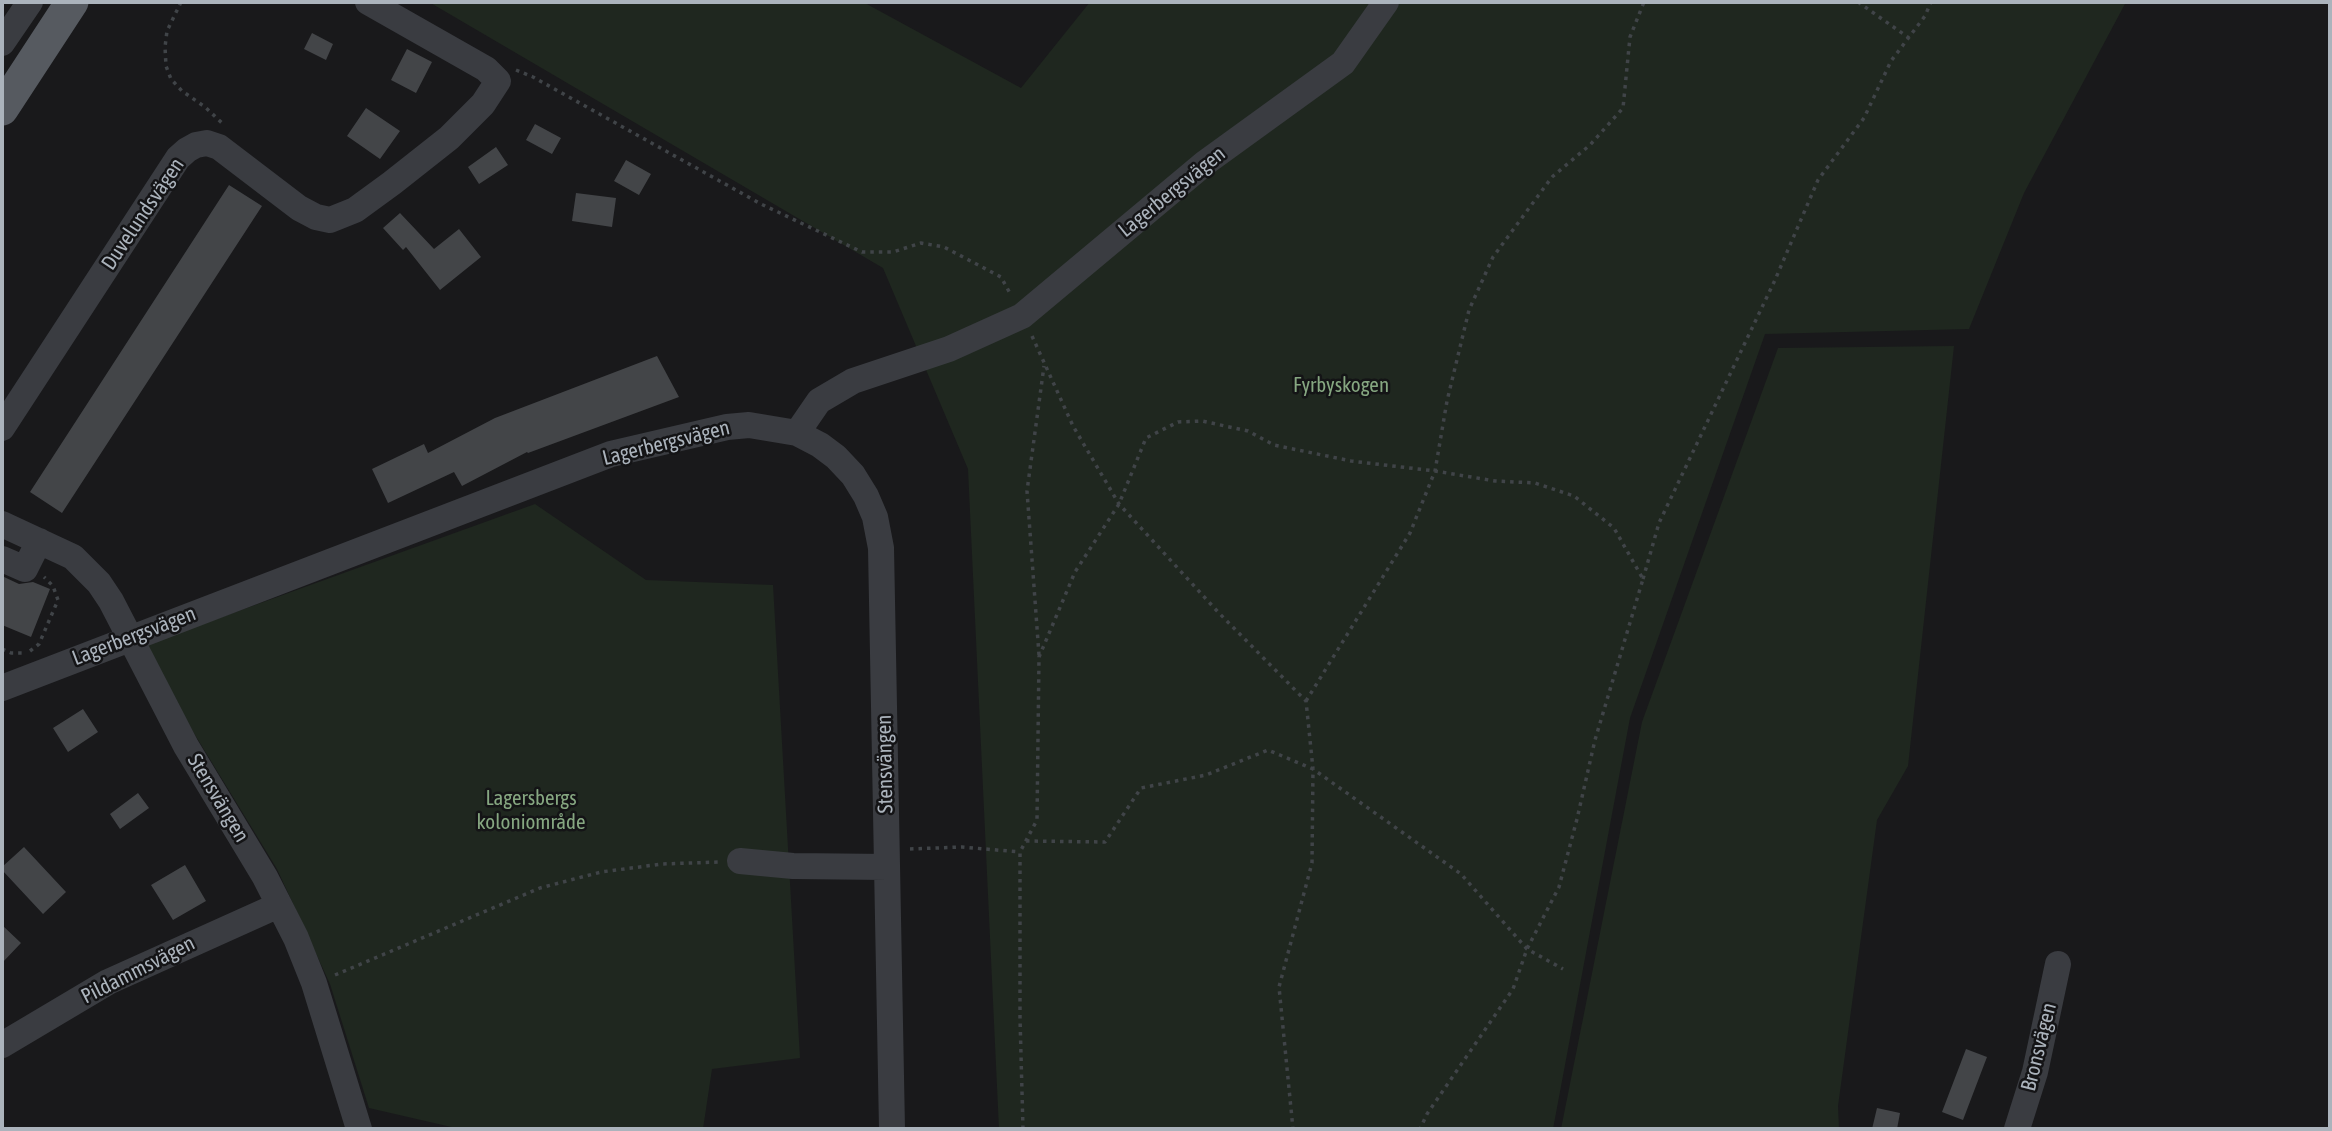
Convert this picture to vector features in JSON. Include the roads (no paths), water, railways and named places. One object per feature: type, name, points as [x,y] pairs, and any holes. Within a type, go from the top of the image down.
[{"type":"main road","points":[[2,109],[72,2]]},
{"type":"street","points":[[2,43],[30,2]]},
{"type":"street","name":"Duvelundsvägen","points":[[2,428],[178,158],[187,150],[196,145],[219,147],[299,208],[316,217],[330,220],[355,210],[449,138],[482,104],[498,81],[486,69],[368,2]]},
{"type":"street","name":"Lagerbergsvägen","points":[[2,688],[611,454],[727,426],[748,425],[797,433],[819,401],[853,381],[949,349],[1022,316],[1205,163],[1343,63],[1386,2]]},
{"type":"street","name":"Stensvängen","points":[[797,433],[836,457],[860,486],[875,517],[881,548],[892,1129]]},
{"type":"street","name":"Stensvängen","points":[[2,524],[74,557],[88,569],[111,601],[186,746],[265,877],[296,938],[314,983],[359,1129]]},
{"type":"street","points":[[13,564],[39,541]]},
{"type":"street","points":[[740,861],[793,866],[887,858]]},
{"type":"street","name":"Pildammsvägen","points":[[2,1045],[108,982],[279,905]]},
{"type":"street","name":"Bronsvägen","points":[[2017,1129],[2035,1072],[2058,964]]},
{"type":"park label","name":"Fyrbyskogen","points":[[1341,385]]},
{"type":"park label","name":"Lagersbergs koloniområde","points":[[531,810]]}]
